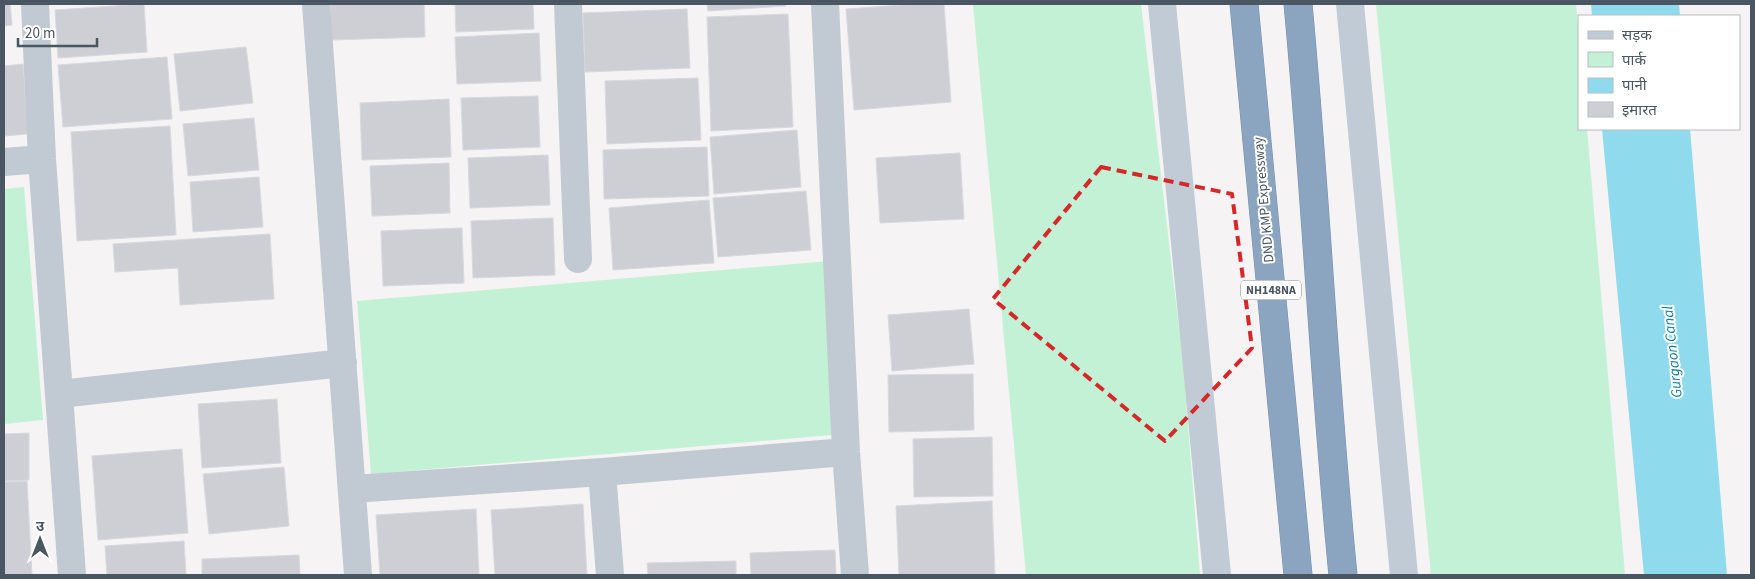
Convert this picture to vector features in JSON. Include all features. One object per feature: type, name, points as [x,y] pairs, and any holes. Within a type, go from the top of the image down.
[{"type":"highway","name":"DND KMP Expressway","points":[[1244,4],[1298,575]]},
{"type":"highway","name":"NH148NA","points":[[1298,4],[1309,124],[1332,464],[1343,575]]},
{"type":"street","points":[[35,4],[42,159],[72,575]]},
{"type":"street","points":[[316,4],[358,575]]},
{"type":"street","points":[[568,4],[578,259]]},
{"type":"street","points":[[825,4],[846,452],[855,575]]},
{"type":"street","points":[[1162,4],[1217,575]]},
{"type":"street","points":[[1350,4],[1404,575]]},
{"type":"street","points":[[4,162],[42,159]]},
{"type":"street","points":[[60,394],[343,363]]},
{"type":"street","points":[[352,489],[602,472],[846,452]]},
{"type":"street","points":[[602,472],[610,575]]},
{"type":"highlighted area","points":[[1101,167],[1232,194],[1252,348],[1165,441],[993,299]]},
{"type":"green space","points":[[973,4],[1141,4],[1183,363],[1200,575],[1026,575]]},
{"type":"green space","points":[[1376,4],[1576,4],[1578,26],[1578,130],[1587,130],[1625,575],[1431,575]]},
{"type":"green space","points":[[24,187],[43,420],[4,424],[4,189]]},
{"type":"green space","points":[[829,261],[844,434],[371,474],[357,301]]},
{"type":"water","points":[[1591,4],[1679,4],[1680,15],[1592,15]]},
{"type":"water","name":"Gurgaon Canal","points":[[1602,130],[1690,130],[1727,575],[1644,575]]},
{"type":"building","points":[[4,4],[10,4],[12,25],[4,26]]},
{"type":"building","points":[[144,4],[147,52],[58,58],[55,10]]},
{"type":"building","points":[[330,4],[424,4],[425,37],[331,40]]},
{"type":"building","points":[[455,4],[533,4],[534,29],[456,32]]},
{"type":"building","points":[[707,4],[785,4],[786,6],[708,11]]},
{"type":"building","points":[[944,4],[951,102],[854,110],[846,9]]},
{"type":"building","points":[[687,9],[690,68],[585,72],[583,13]]},
{"type":"building","points":[[788,14],[793,127],[711,131],[707,17]]},
{"type":"building","points":[[539,33],[541,81],[457,84],[455,37]]},
{"type":"building","points":[[246,47],[253,103],[180,111],[174,54]]},
{"type":"building","points":[[167,57],[172,119],[63,127],[58,65]]},
{"type":"building","points":[[23,64],[28,134],[4,136],[4,66]]},
{"type":"building","points":[[698,78],[701,140],[607,144],[605,81]]},
{"type":"building","points":[[538,96],[540,147],[463,150],[461,98]]},
{"type":"building","points":[[449,99],[451,157],[362,160],[360,103]]},
{"type":"building","points":[[254,118],[259,170],[188,176],[183,124]]},
{"type":"building","points":[[170,126],[176,235],[77,241],[71,132]]},
{"type":"building","points":[[797,130],[801,187],[714,194],[710,137]]},
{"type":"building","points":[[707,147],[709,196],[604,199],[603,150]]},
{"type":"building","points":[[960,153],[964,219],[880,223],[876,158]]},
{"type":"building","points":[[548,155],[550,205],[470,208],[468,158]]},
{"type":"building","points":[[449,163],[450,213],[372,216],[370,166]]},
{"type":"building","points":[[259,177],[263,227],[193,232],[190,182]]},
{"type":"building","points":[[806,191],[811,250],[718,257],[713,198]]},
{"type":"building","points":[[709,200],[714,263],[613,270],[609,208]]},
{"type":"building","points":[[553,218],[555,275],[473,278],[471,221]]},
{"type":"building","points":[[462,228],[464,283],[383,286],[381,231]]},
{"type":"building","points":[[270,234],[274,299],[180,305],[178,268],[115,272],[113,244]]},
{"type":"building","points":[[969,309],[974,364],[892,371],[888,315]]},
{"type":"building","points":[[973,374],[974,430],[889,432],[888,375]]},
{"type":"building","points":[[277,399],[281,463],[202,468],[198,404]]},
{"type":"building","points":[[29,433],[29,480],[4,481],[4,434]]},
{"type":"building","points":[[992,437],[993,496],[914,497],[913,439]]},
{"type":"building","points":[[182,449],[188,533],[98,540],[92,456]]},
{"type":"building","points":[[284,467],[289,526],[209,534],[203,474]]},
{"type":"building","points":[[27,481],[32,575],[4,575],[4,482]]},
{"type":"building","points":[[992,501],[995,575],[899,575],[896,506]]},
{"type":"building","points":[[583,504],[587,575],[495,575],[491,510]]},
{"type":"building","points":[[476,509],[479,575],[380,575],[376,515]]},
{"type":"building","points":[[184,541],[186,575],[107,575],[105,546]]},
{"type":"building","points":[[835,550],[836,575],[751,575],[750,553]]},
{"type":"building","points":[[299,555],[300,575],[202,575],[202,559]]},
{"type":"building","points":[[736,561],[736,575],[648,575],[647,563]]}]
